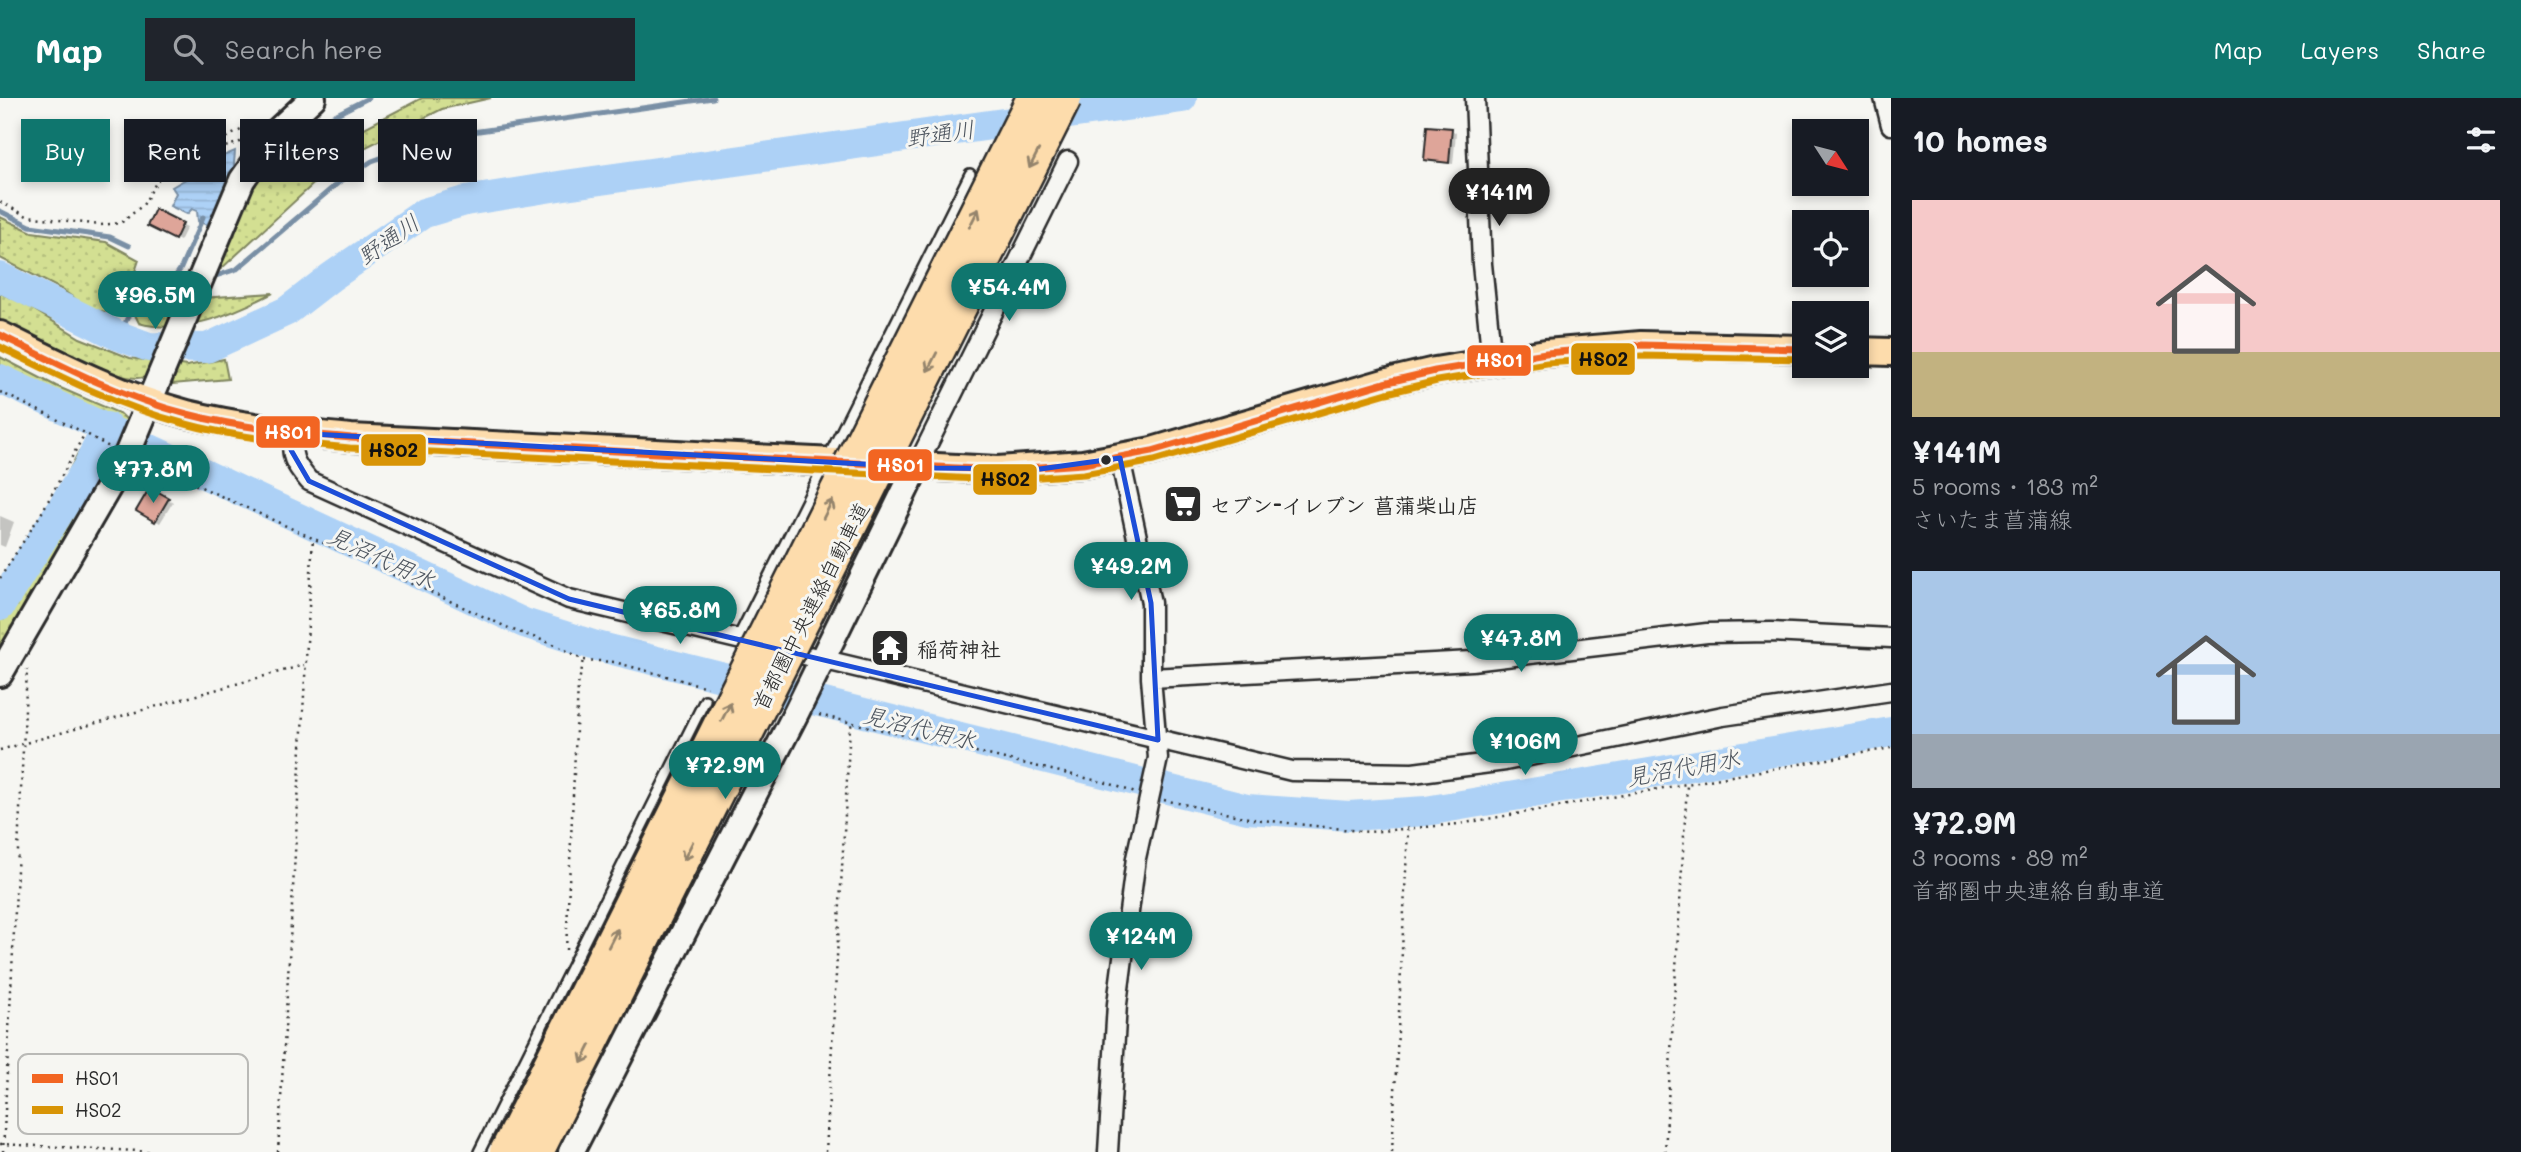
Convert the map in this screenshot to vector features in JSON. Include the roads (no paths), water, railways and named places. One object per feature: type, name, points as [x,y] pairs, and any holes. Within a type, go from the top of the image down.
[{"type":"highway","name":"首都圏中央連絡自動車道","points":[[506,1152],[1033,98]]},
{"type":"highway","name":"首都圏中央連絡自動車道","points":[[537,1152],[1065,98]]},
{"type":"main road","points":[[0,335],[97,382],[155,392],[224,422],[293,433],[916,468],[998,470],[1040,468],[1120,457],[1186,442],[1384,383],[1492,361],[1592,348],[1641,345],[1792,349]]},
{"type":"main road","points":[[1869,351],[1891,352]]},
{"type":"street","points":[[0,674],[140,429],[242,180],[275,133],[313,98]]},
{"type":"street","points":[[1475,98],[1482,264],[1492,361]]},
{"type":"street","points":[[1884,98],[1891,125]]},
{"type":"street","points":[[571,1152],[634,1012],[821,660],[1068,161]]},
{"type":"street","points":[[293,433],[291,450],[294,463],[309,481],[569,599],[821,660],[1158,749],[1292,771],[1413,773],[1505,761],[1723,716],[1891,691]]},
{"type":"street","points":[[1108,1152],[1117,1004],[1136,858],[1158,749],[1151,678],[1151,603],[1120,457]]},
{"type":"street","points":[[1151,678],[1472,660],[1707,633],[1771,632],[1891,638]]},
{"type":"lane","points":[[737,639],[970,174]]},
{"type":"lane","points":[[479,1152],[705,700]]},
{"type":"lane","points":[[567,979],[591,991]]},
{"type":"lane","points":[[604,997],[616,1003]]},
{"type":"water","points":[[235,151],[233,177],[207,225],[198,221],[197,211],[192,209],[187,214],[170,206],[176,193],[172,187],[181,182],[226,182],[226,155]]},
{"type":"waterway","points":[[327,119],[368,98]]},
{"type":"waterway","points":[[213,277],[237,269],[338,183],[372,161],[414,146],[465,133],[713,98]]},
{"type":"waterway","name":"野通川","points":[[0,277],[119,336],[149,347],[207,348],[287,311],[424,213],[465,201],[1182,98]]},
{"type":"waterway","points":[[0,211],[30,226],[110,237],[129,246]]},
{"type":"waterway","points":[[119,336],[131,310],[171,283],[181,268],[203,217]]},
{"type":"waterway","name":"見沼代用水","points":[[0,379],[524,623],[593,645],[1247,809],[1349,816],[1426,811],[1891,732]]},
{"type":"waterway","points":[[0,606],[87,468],[107,427]]},
{"type":"place","name":"セブン-イレブン 菖蒲柴山店","points":[[1183,504]]},
{"type":"place","name":"稲荷神社","points":[[890,648]]}]
